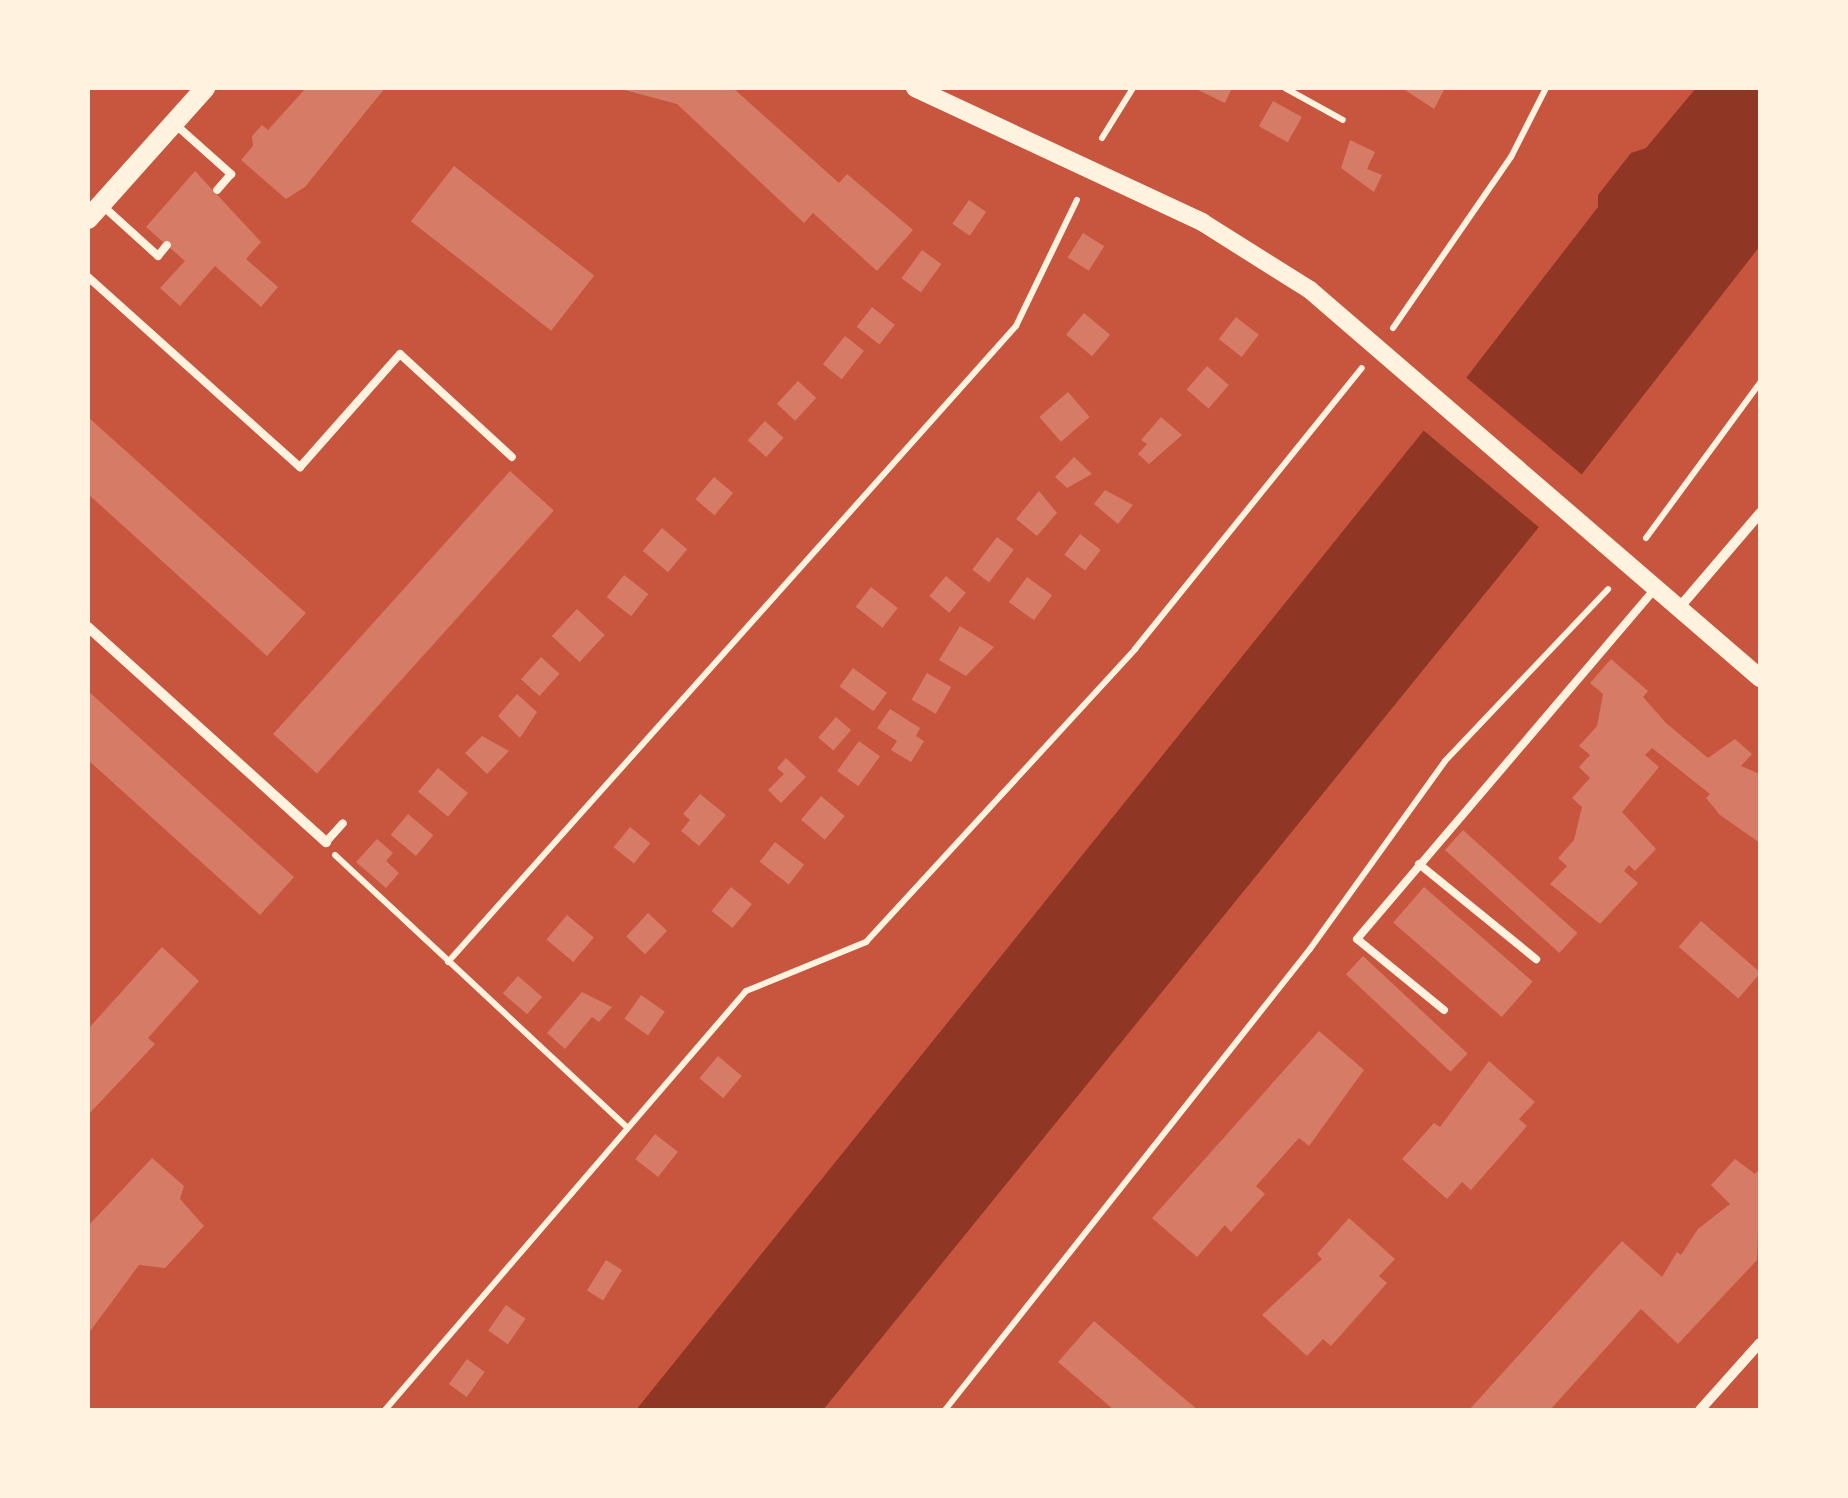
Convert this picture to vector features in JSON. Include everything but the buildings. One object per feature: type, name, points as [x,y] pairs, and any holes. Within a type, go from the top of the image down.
[{"type":"main road","points":[[94,211],[205,88]]},
{"type":"street","points":[[915,88],[1202,222],[1310,290],[1760,678]]},
{"type":"street","points":[[1679,608],[1760,514]]},
{"type":"street","points":[[88,627],[326,842]]},
{"type":"street","points":[[1700,1410],[1760,1343]]},
{"type":"lane","points":[[173,123],[231,174],[217,190]]},
{"type":"lane","points":[[94,211],[158,256],[167,245]]},
{"type":"lane","points":[[88,276],[300,467],[400,354],[512,457]]},
{"type":"lane","points":[[1444,1010],[1357,940],[1656,588]]},
{"type":"lane","points":[[326,842],[343,822]]},
{"type":"lane","points":[[1419,864],[1536,959]]},
{"type":"path","points":[[1102,138],[1133,88]]},
{"type":"path","points":[[1285,88],[1343,120]]},
{"type":"path","points":[[1393,328],[1511,157],[1546,88]]},
{"type":"path","points":[[448,962],[1016,326],[1077,200]]},
{"type":"path","points":[[385,1410],[746,991],[866,942],[1136,650],[1362,368]]},
{"type":"path","points":[[1646,538],[1760,382]]},
{"type":"path","points":[[945,1410],[1310,949],[1445,761],[1608,588]]},
{"type":"path","points":[[342,867],[628,1128]]},
{"type":"shaded area","points":[[1696,88],[1760,88],[1760,246],[1582,474],[823,1410],[636,1410],[1466,378],[1598,207],[1598,195],[1631,153],[1646,148]]},
{"type":"pier","points":[[1462,374],[1585,477],[1542,530],[1418,426]]}]
